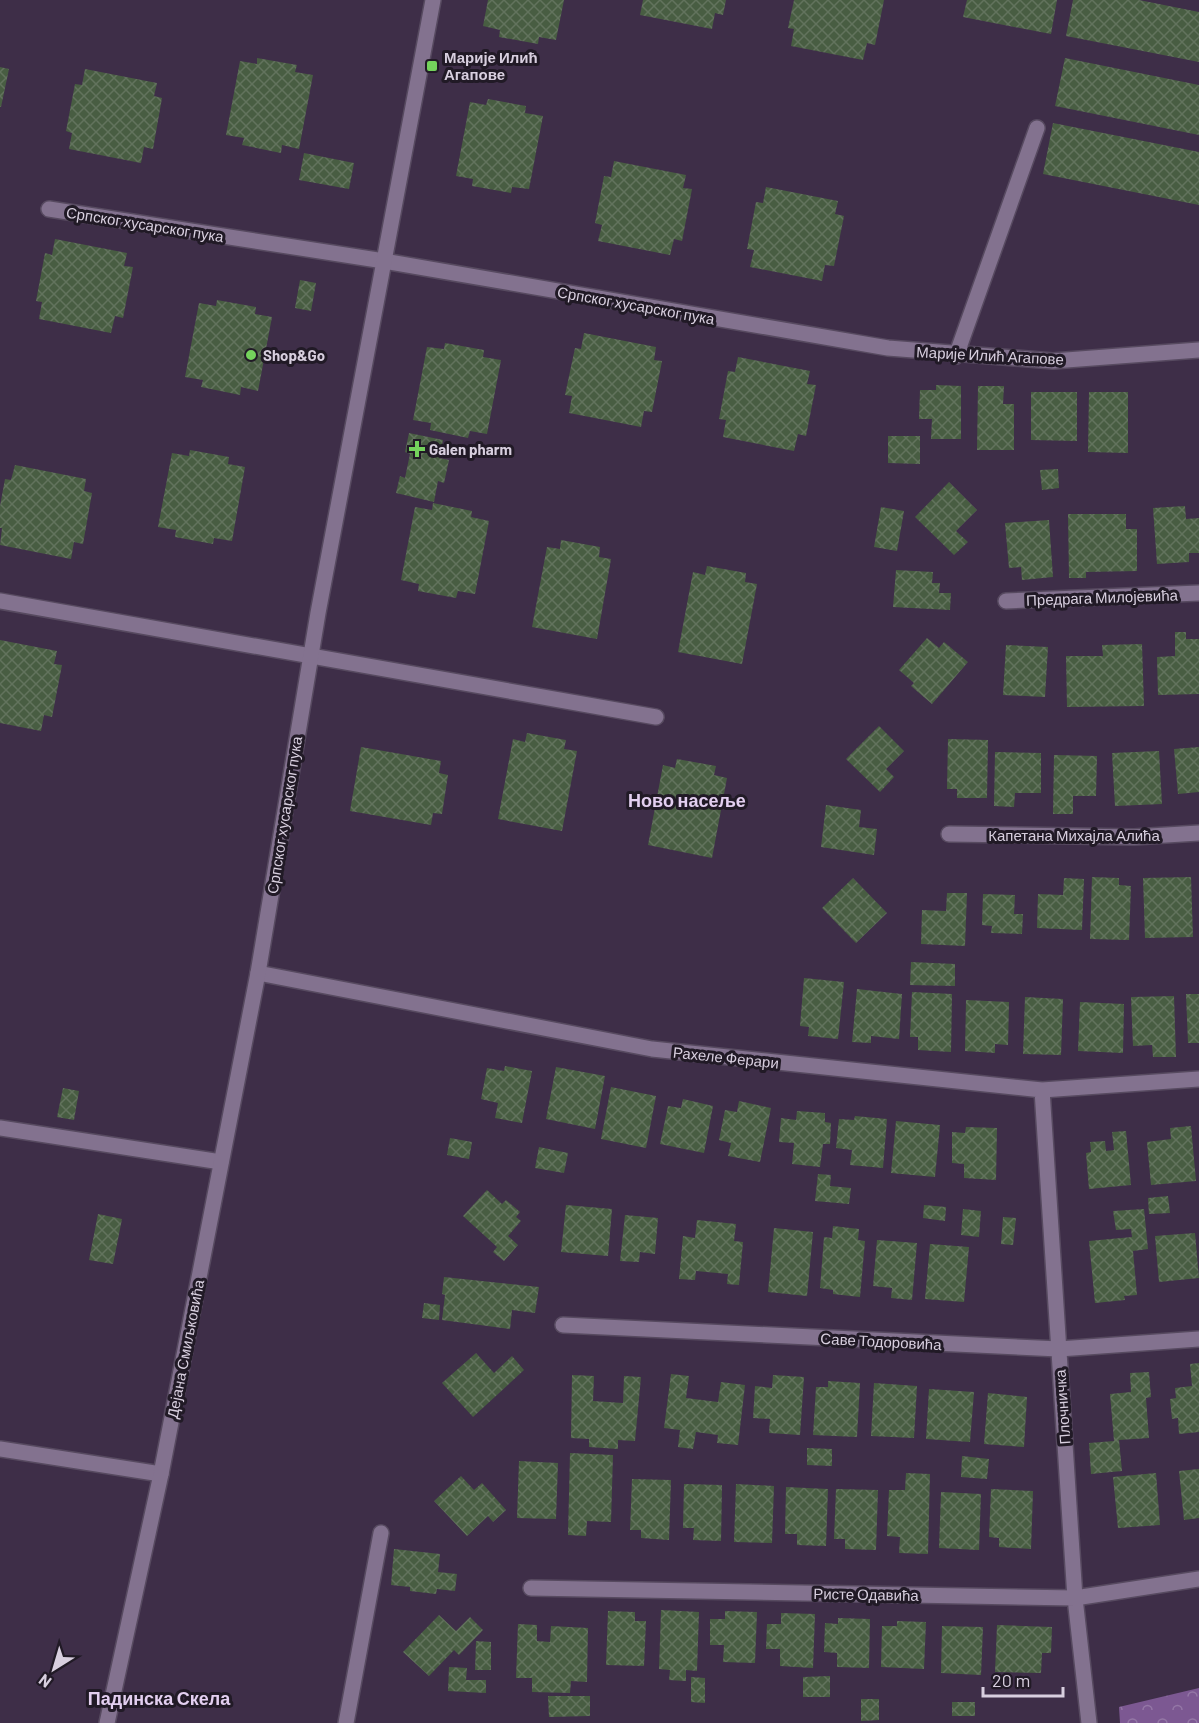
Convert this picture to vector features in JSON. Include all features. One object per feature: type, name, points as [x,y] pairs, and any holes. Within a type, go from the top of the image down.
[{"type":"street","name":"Српског хусарског пука","points":[[258,973],[310,656],[434,0]]},
{"type":"street","points":[[956,356],[1037,128]]},
{"type":"street","name":"Српског хусарског пука","points":[[49,209],[384,261],[888,348]]},
{"type":"street","name":"Марије Илић Агапове","points":[[888,348],[956,356],[1053,361],[1199,351]]},
{"type":"street","name":"Предрага Милојевића","points":[[1006,601],[1199,593]]},
{"type":"street","points":[[0,601],[656,717]]},
{"type":"street","name":"Капетана Михајла Алића","points":[[950,834],[1134,837],[1199,833]]},
{"type":"street","name":"Рахеле Ферари","points":[[258,973],[652,1049],[1042,1090],[1199,1079]]},
{"type":"street","name":"Дејана Смиљковића","points":[[106,1723],[161,1474],[258,973]]},
{"type":"street","name":"Плочничка","points":[[1042,1090],[1075,1598],[1089,1723]]},
{"type":"street","points":[[0,1128],[221,1162]]},
{"type":"street","name":"Саве Тодоровића","points":[[563,1325],[1059,1350],[1199,1339]]},
{"type":"street","points":[[0,1449],[161,1474]]},
{"type":"street","points":[[346,1723],[381,1533]]},
{"type":"street","name":"Ристе Одавића","points":[[531,1588],[1075,1598],[1199,1579]]},
{"type":"green space","points":[[1199,1688],[1199,1723],[1120,1723],[1119,1707]]},
{"type":"building","points":[[488,0],[564,0],[556,40],[539,37],[538,44],[499,37],[500,30],[483,26]]},
{"type":"building","points":[[643,0],[726,0],[723,15],[715,13],[712,29],[640,15]]},
{"type":"building","points":[[794,0],[884,0],[875,45],[867,43],[863,60],[791,46],[794,29],[788,28]]},
{"type":"building","points":[[967,0],[1057,0],[1051,34],[963,17]]},
{"type":"building","points":[[1073,0],[1139,0],[1199,12],[1199,62],[1066,36]]},
{"type":"building","points":[[257,58],[297,65],[295,72],[313,75],[299,149],[282,145],[281,153],[242,145],[244,138],[226,135],[240,61],[257,64]]},
{"type":"building","points":[[1065,58],[1199,85],[1199,135],[1055,106]]},
{"type":"building","points":[[0,67],[9,69],[1,107],[0,107]]},
{"type":"building","points":[[85,69],[157,83],[154,96],[162,98],[153,149],[144,147],[141,163],[69,149],[72,133],[66,131],[75,84],[82,85]]},
{"type":"building","points":[[488,99],[526,106],[525,113],[543,116],[529,189],[512,187],[511,193],[472,186],[473,179],[456,176],[470,102],[486,105]]},
{"type":"building","points":[[1053,123],[1199,152],[1199,205],[1043,174]]},
{"type":"building","points":[[304,153],[354,163],[349,189],[299,180]]},
{"type":"building","points":[[614,161],[686,175],[683,188],[692,189],[682,241],[674,239],[670,255],[598,241],[602,225],[595,223],[604,176],[611,177]]},
{"type":"building","points":[[766,187],[838,201],[835,214],[844,216],[834,266],[825,265],[822,281],[750,267],[754,250],[747,249],[756,202],[763,203]]},
{"type":"building","points":[[55,239],[127,253],[124,266],[133,267],[123,318],[115,316],[111,333],[39,319],[42,302],[36,301],[45,253],[52,255]]},
{"type":"building","points":[[300,280],[316,283],[311,311],[295,308]]},
{"type":"building","points":[[217,300],[256,307],[255,314],[272,317],[258,391],[241,387],[240,395],[201,387],[203,380],[185,377],[199,303],[216,306]]},
{"type":"building","points":[[584,333],[656,347],[654,360],[662,361],[652,412],[644,411],[641,427],[569,413],[572,396],[565,395],[575,348],[581,349]]},
{"type":"building","points":[[445,343],[484,350],[483,357],[501,360],[487,434],[470,431],[468,438],[430,430],[431,423],[413,420],[427,347],[444,349]]},
{"type":"building","points":[[738,357],[810,371],[807,384],[816,385],[806,436],[798,434],[794,451],[723,437],[726,420],[719,419],[728,371],[735,372]]},
{"type":"building","points":[[936,385],[961,386],[961,439],[931,439],[932,419],[919,419],[920,390],[936,390]]},
{"type":"building","points":[[978,386],[1004,386],[1003,404],[1014,404],[1014,450],[977,450]]},
{"type":"building","points":[[1031,392],[1077,392],[1077,441],[1031,440]]},
{"type":"building","points":[[1089,392],[1128,392],[1128,453],[1088,452]]},
{"type":"building","points":[[409,433],[443,440],[439,458],[449,460],[444,483],[438,481],[434,502],[396,493],[400,476],[405,478],[410,454],[405,452]]},
{"type":"building","points":[[888,436],[920,436],[920,464],[888,463]]},
{"type":"building","points":[[190,450],[229,457],[228,464],[245,467],[232,541],[214,538],[213,544],[175,537],[176,530],[158,527],[172,453],[189,456]]},
{"type":"building","points":[[15,465],[86,479],[84,491],[92,493],[83,544],[74,542],[71,559],[0,545],[2,528],[0,528],[0,506],[5,479],[11,480]]},
{"type":"building","points":[[1058,469],[1059,488],[1042,490],[1040,470]]},
{"type":"building","points":[[949,482],[977,510],[956,531],[968,542],[954,555],[915,517]]},
{"type":"building","points":[[433,503],[472,511],[471,517],[489,521],[475,594],[458,591],[456,598],[418,591],[419,584],[401,580],[415,507],[432,510]]},
{"type":"building","points":[[1185,506],[1186,519],[1199,518],[1199,553],[1189,553],[1189,562],[1157,564],[1153,508]]},
{"type":"building","points":[[881,507],[904,511],[897,551],[874,547]]},
{"type":"building","points":[[1068,514],[1126,514],[1126,529],[1137,529],[1137,571],[1086,572],[1086,578],[1069,578]]},
{"type":"building","points":[[1049,520],[1053,577],[1022,580],[1021,567],[1009,568],[1005,523]]},
{"type":"building","points":[[561,540],[600,547],[599,557],[611,559],[597,639],[532,627],[547,547],[560,549]]},
{"type":"building","points":[[707,566],[746,573],[745,582],[757,584],[742,664],[678,652],[693,572],[705,575]]},
{"type":"building","points":[[896,570],[933,572],[932,583],[940,583],[939,593],[951,593],[950,610],[893,607]]},
{"type":"building","points":[[1175,632],[1186,632],[1186,639],[1199,639],[1199,694],[1158,695],[1157,657],[1175,656]]},
{"type":"building","points":[[927,638],[939,648],[944,642],[968,662],[932,704],[911,686],[914,683],[899,670]]},
{"type":"building","points":[[0,640],[57,651],[54,664],[62,665],[52,717],[44,715],[41,731],[0,723]]},
{"type":"building","points":[[1142,644],[1144,706],[1067,707],[1066,656],[1103,656],[1102,645]]},
{"type":"building","points":[[1006,645],[1048,647],[1045,697],[1003,695]]},
{"type":"building","points":[[879,726],[904,751],[886,769],[894,777],[880,792],[846,759]]},
{"type":"building","points":[[527,733],[566,740],[564,749],[577,751],[562,831],[498,819],[513,739],[525,742]]},
{"type":"building","points":[[948,739],[988,740],[987,798],[957,798],[957,789],[947,789]]},
{"type":"building","points":[[361,747],[441,761],[439,773],[448,775],[442,814],[433,813],[431,825],[350,811]]},
{"type":"building","points":[[1199,747],[1199,792],[1178,794],[1174,749]]},
{"type":"building","points":[[1159,751],[1162,804],[1115,806],[1112,753]]},
{"type":"building","points":[[995,752],[1041,753],[1041,793],[1015,793],[1014,807],[994,806]]},
{"type":"building","points":[[1054,755],[1097,756],[1096,796],[1073,796],[1073,814],[1053,814]]},
{"type":"building","points":[[677,759],[716,766],[714,775],[727,778],[712,858],[648,845],[663,765],[675,768]]},
{"type":"building","points":[[826,805],[861,810],[859,827],[877,829],[874,855],[821,847]]},
{"type":"building","points":[[1092,877],[1119,878],[1119,885],[1131,886],[1129,940],[1090,939]]},
{"type":"building","points":[[1191,877],[1193,937],[1145,938],[1143,878]]},
{"type":"building","points":[[853,878],[887,913],[856,943],[822,908]]},
{"type":"building","points":[[1064,878],[1084,879],[1082,930],[1037,928],[1038,894],[1063,895]]},
{"type":"building","points":[[947,893],[967,893],[965,946],[921,944],[922,910],[946,911]]},
{"type":"building","points":[[983,894],[1015,895],[1014,914],[1023,914],[1022,934],[991,933],[992,926],[982,925]]},
{"type":"building","points":[[911,962],[955,964],[955,986],[910,985]]},
{"type":"building","points":[[804,978],[844,982],[838,1039],[808,1036],[809,1027],[800,1026]]},
{"type":"building","points":[[857,989],[902,994],[899,1039],[871,1036],[871,1043],[852,1042]]},
{"type":"building","points":[[912,992],[952,994],[951,1052],[918,1050],[918,1037],[910,1037]]},
{"type":"building","points":[[1186,994],[1199,994],[1199,1043],[1188,1043]]},
{"type":"building","points":[[1174,996],[1176,1057],[1153,1057],[1152,1045],[1133,1046],[1131,997]]},
{"type":"building","points":[[1025,997],[1063,999],[1061,1055],[1023,1054]]},
{"type":"building","points":[[966,1000],[1009,1002],[1008,1045],[995,1044],[995,1053],[965,1051]]},
{"type":"building","points":[[1080,1002],[1124,1004],[1123,1053],[1078,1051]]},
{"type":"building","points":[[505,1066],[532,1071],[522,1123],[495,1118],[498,1103],[481,1099],[487,1068],[504,1071]]},
{"type":"building","points":[[556,1067],[605,1076],[595,1129],[546,1119]]},
{"type":"building","points":[[611,1087],[656,1096],[646,1148],[601,1139]]},
{"type":"building","points":[[63,1088],[79,1091],[74,1120],[57,1117]]},
{"type":"building","points":[[683,1099],[713,1106],[704,1153],[660,1144],[668,1106],[681,1108]]},
{"type":"building","points":[[739,1101],[771,1108],[760,1162],[728,1156],[731,1143],[719,1140],[725,1110],[737,1112]]},
{"type":"building","points":[[797,1111],[825,1113],[825,1122],[831,1123],[830,1144],[823,1144],[820,1167],[792,1164],[794,1143],[779,1142],[781,1118],[796,1120]]},
{"type":"building","points":[[855,1116],[887,1119],[883,1168],[850,1165],[852,1150],[836,1148],[839,1119],[854,1120]]},
{"type":"building","points":[[896,1121],[940,1125],[935,1177],[891,1173]]},
{"type":"building","points":[[1191,1126],[1196,1181],[1151,1185],[1147,1142],[1171,1139],[1170,1128]]},
{"type":"building","points":[[966,1127],[997,1128],[996,1180],[964,1178],[964,1164],[952,1163],[952,1132],[965,1133]]},
{"type":"building","points":[[1126,1131],[1131,1185],[1089,1189],[1086,1153],[1091,1152],[1090,1142],[1105,1141],[1106,1151],[1114,1150],[1112,1132]]},
{"type":"building","points":[[450,1138],[472,1142],[469,1159],[447,1155]]},
{"type":"building","points":[[539,1147],[568,1153],[564,1173],[535,1168]]},
{"type":"building","points":[[818,1174],[831,1175],[830,1186],[851,1188],[849,1204],[815,1201]]},
{"type":"building","points":[[487,1190],[502,1204],[506,1200],[520,1212],[516,1217],[521,1221],[508,1236],[518,1245],[504,1261],[493,1252],[497,1247],[463,1216]]},
{"type":"building","points":[[1168,1196],[1170,1213],[1149,1214],[1148,1198]]},
{"type":"building","points":[[566,1205],[612,1209],[608,1256],[561,1252]]},
{"type":"building","points":[[924,1205],[946,1207],[945,1221],[923,1218]]},
{"type":"building","points":[[963,1209],[981,1211],[979,1237],[961,1235]]},
{"type":"building","points":[[1144,1209],[1148,1249],[1133,1251],[1137,1295],[1124,1296],[1125,1300],[1095,1303],[1089,1241],[1132,1237],[1131,1229],[1116,1230],[1113,1211]]},
{"type":"building","points":[[98,1214],[122,1219],[113,1264],[89,1260]]},
{"type":"building","points":[[625,1215],[658,1218],[655,1254],[640,1252],[639,1262],[620,1261]]},
{"type":"building","points":[[1003,1217],[1016,1218],[1013,1245],[1001,1244]]},
{"type":"building","points":[[697,1220],[736,1224],[734,1241],[743,1242],[739,1285],[727,1284],[728,1274],[696,1271],[695,1280],[679,1279],[683,1236],[695,1238]]},
{"type":"building","points":[[833,1226],[859,1229],[858,1240],[865,1241],[860,1297],[833,1294],[833,1290],[820,1288],[824,1237],[832,1238]]},
{"type":"building","points":[[774,1228],[813,1232],[807,1296],[768,1292]]},
{"type":"building","points":[[1195,1233],[1199,1278],[1159,1282],[1155,1236]]},
{"type":"building","points":[[877,1240],[917,1243],[912,1300],[891,1298],[892,1288],[873,1286]]},
{"type":"building","points":[[930,1244],[969,1247],[964,1302],[925,1299]]},
{"type":"building","points":[[444,1277],[539,1287],[535,1313],[512,1310],[510,1329],[442,1320],[445,1295],[442,1294]]},
{"type":"building","points":[[424,1303],[440,1305],[439,1320],[422,1318]]},
{"type":"building","points":[[476,1353],[494,1373],[512,1356],[524,1370],[473,1417],[442,1383]]},
{"type":"building","points":[[1199,1363],[1199,1432],[1179,1434],[1178,1418],[1172,1419],[1170,1399],[1176,1398],[1175,1388],[1192,1386],[1190,1364]]},
{"type":"building","points":[[1149,1372],[1151,1397],[1146,1398],[1149,1438],[1119,1440],[1122,1471],[1091,1474],[1089,1443],[1114,1441],[1110,1394],[1131,1392],[1130,1373]]},
{"type":"building","points":[[671,1374],[689,1376],[686,1398],[718,1402],[721,1382],[745,1385],[738,1445],[717,1443],[718,1435],[696,1432],[693,1449],[678,1447],[680,1430],[664,1428]]},
{"type":"building","points":[[572,1375],[594,1376],[593,1401],[623,1403],[624,1376],[641,1377],[635,1441],[618,1440],[618,1449],[589,1447],[589,1439],[571,1438]]},
{"type":"building","points":[[773,1375],[804,1377],[800,1435],[769,1433],[770,1419],[753,1418],[755,1386],[772,1388]]},
{"type":"building","points":[[828,1381],[860,1383],[857,1437],[813,1435],[816,1387],[828,1387]]},
{"type":"building","points":[[874,1383],[917,1386],[914,1438],[871,1436]]},
{"type":"building","points":[[929,1389],[974,1392],[970,1442],[926,1439]]},
{"type":"building","points":[[988,1393],[1027,1397],[1024,1447],[984,1444]]},
{"type":"building","points":[[807,1448],[832,1449],[832,1466],[807,1465]]},
{"type":"building","points":[[570,1453],[613,1455],[611,1522],[587,1521],[586,1536],[568,1535]]},
{"type":"building","points":[[962,1456],[989,1459],[987,1479],[961,1477]]},
{"type":"building","points":[[519,1461],[558,1463],[556,1519],[517,1518]]},
{"type":"building","points":[[1199,1469],[1199,1518],[1184,1520],[1179,1471]]},
{"type":"building","points":[[906,1473],[930,1474],[928,1554],[899,1553],[900,1537],[887,1536],[889,1490],[905,1490]]},
{"type":"building","points":[[1156,1473],[1160,1525],[1118,1528],[1113,1477]]},
{"type":"building","points":[[461,1476],[474,1490],[482,1483],[506,1510],[493,1522],[488,1516],[467,1536],[434,1501]]},
{"type":"building","points":[[632,1479],[671,1480],[669,1540],[641,1538],[641,1530],[630,1530]]},
{"type":"building","points":[[684,1484],[722,1485],[721,1541],[693,1540],[694,1528],[683,1528]]},
{"type":"building","points":[[736,1484],[774,1486],[772,1543],[734,1542]]},
{"type":"building","points":[[786,1487],[828,1489],[826,1546],[797,1545],[797,1534],[785,1534]]},
{"type":"building","points":[[836,1489],[878,1490],[876,1550],[845,1549],[845,1539],[834,1539]]},
{"type":"building","points":[[991,1489],[1033,1491],[1031,1549],[999,1547],[999,1538],[989,1537]]},
{"type":"building","points":[[941,1492],[981,1494],[979,1550],[939,1548]]},
{"type":"building","points":[[394,1549],[440,1554],[438,1572],[457,1574],[455,1591],[437,1589],[436,1594],[410,1591],[410,1587],[391,1585]]},
{"type":"building","points":[[661,1610],[699,1612],[697,1671],[686,1670],[686,1681],[669,1680],[670,1670],[659,1669]]},
{"type":"building","points":[[608,1611],[635,1612],[635,1621],[646,1621],[644,1666],[606,1665]]},
{"type":"building","points":[[725,1611],[757,1612],[755,1663],[723,1662],[724,1645],[710,1645],[710,1619],[725,1619]]},
{"type":"building","points":[[781,1613],[815,1614],[813,1668],[780,1666],[780,1649],[766,1649],[767,1624],[781,1624]]},
{"type":"building","points":[[439,1615],[456,1631],[470,1617],[483,1630],[459,1655],[454,1650],[429,1676],[403,1652]]},
{"type":"building","points":[[838,1618],[870,1619],[869,1668],[837,1667],[837,1653],[824,1652],[825,1623],[838,1624]]},
{"type":"building","points":[[897,1621],[926,1622],[924,1669],[881,1667],[882,1626],[897,1626]]},
{"type":"building","points":[[518,1624],[537,1625],[537,1641],[550,1642],[551,1626],[588,1628],[587,1682],[571,1681],[570,1693],[532,1692],[532,1678],[516,1678]]},
{"type":"building","points":[[997,1625],[1052,1627],[1051,1653],[1042,1653],[1041,1673],[995,1672]]},
{"type":"building","points":[[942,1626],[983,1627],[981,1675],[941,1673]]},
{"type":"building","points":[[476,1641],[491,1642],[491,1670],[475,1670]]},
{"type":"building","points":[[449,1667],[467,1668],[466,1680],[486,1680],[486,1693],[448,1691]]},
{"type":"building","points":[[830,1676],[830,1697],[803,1697],[803,1677]]},
{"type":"building","points":[[691,1677],[705,1678],[705,1703],[691,1702]]},
{"type":"building","points":[[548,1696],[590,1696],[590,1716],[549,1717]]},
{"type":"building","points":[[861,1699],[879,1699],[879,1720],[861,1721]]},
{"type":"building","points":[[952,1702],[975,1702],[975,1716],[952,1716]]},
{"type":"place","name":"Марије Илић Агапове","points":[[432,66]]},
{"type":"place","name":"Shop&Go","points":[[251,355]]},
{"type":"place","name":"Galen pharm","points":[[417,449]]},
{"type":"district","name":"Ново насеље","points":[[687,800]]},
{"type":"district","name":"Падинска Скела","points":[[159,1698]]}]
